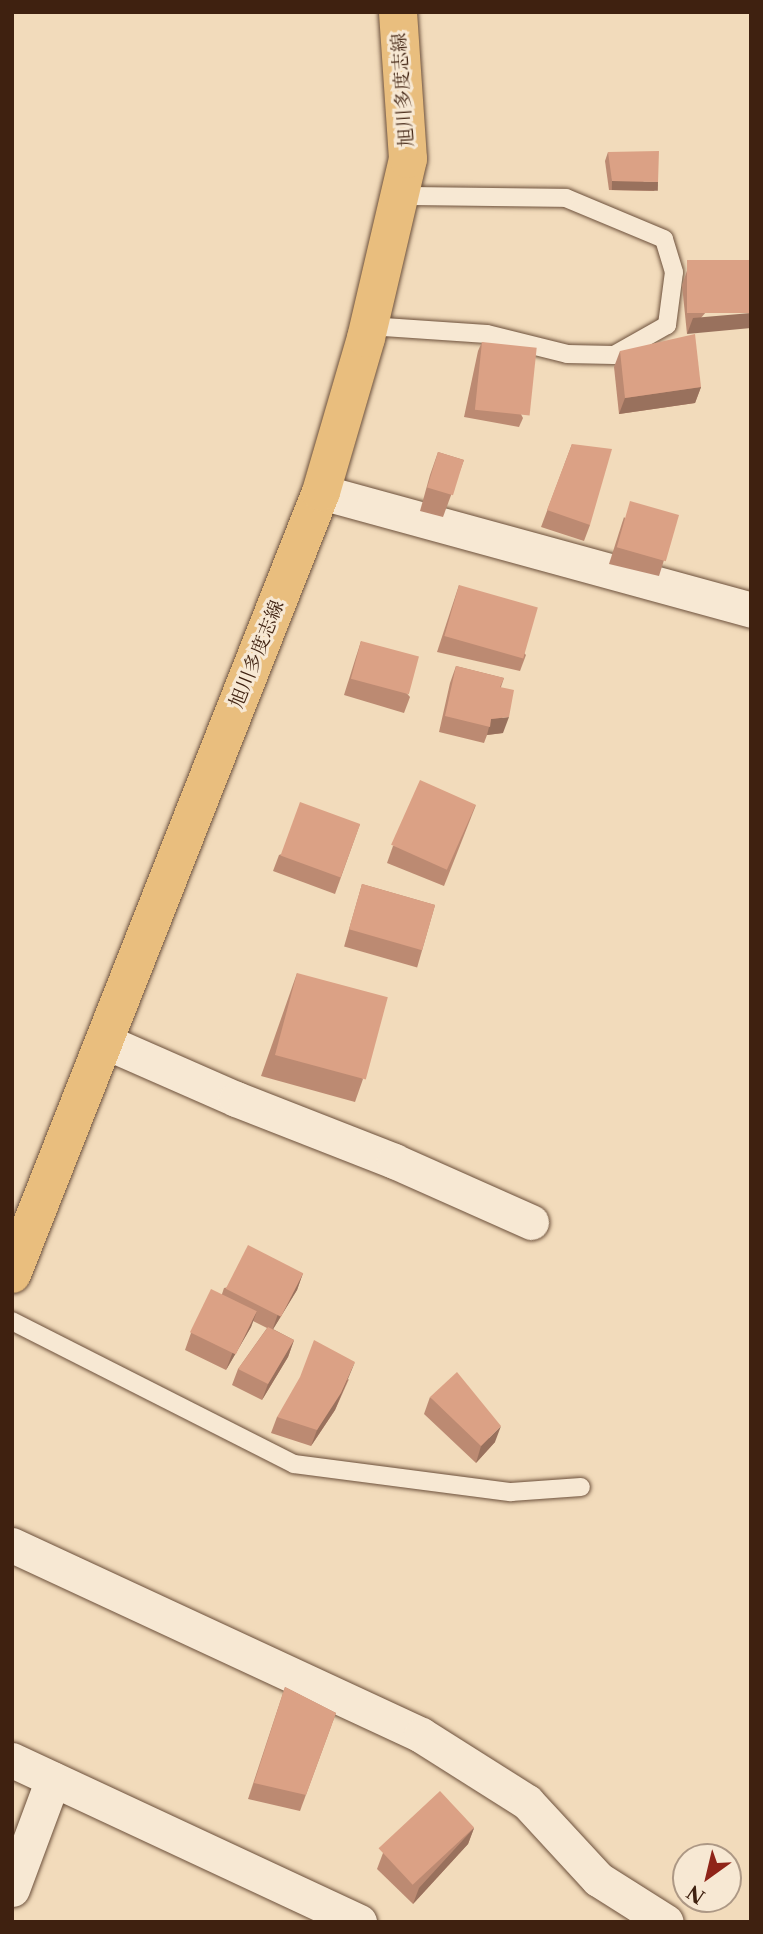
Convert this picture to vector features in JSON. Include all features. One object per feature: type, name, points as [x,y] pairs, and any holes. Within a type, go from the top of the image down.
[{"type":"main road","name":"旭川多度志線","points":[[12,1274],[321,492],[369,326],[408,159],[398,12]]},
{"type":"street","points":[[321,492],[751,610]]},
{"type":"street","points":[[104,1041],[236,1099],[394,1160],[531,1222]]},
{"type":"street","points":[[12,1545],[421,1735],[527,1802],[598,1879],[666,1922]]},
{"type":"street","points":[[12,1760],[359,1922]]},
{"type":"street","points":[[12,1889],[53,1779]]},
{"type":"lane","points":[[369,326],[487,334],[567,354],[614,355],[667,325],[674,272],[664,239],[566,198],[399,196]]},
{"type":"lane","points":[[12,1321],[294,1464],[511,1492],[581,1487]]},
{"type":"building","points":[[659,151],[658,182],[612,181],[608,152]]},
{"type":"building","points":[[687,260],[751,260],[751,313],[687,313]]},
{"type":"building","points":[[695,334],[701,387],[625,398],[620,351]]},
{"type":"building","points":[[482,342],[537,348],[530,415],[475,410]]},
{"type":"building","points":[[572,444],[612,449],[590,525],[547,510]]},
{"type":"building","points":[[438,452],[464,460],[453,495],[427,487]]},
{"type":"building","points":[[630,501],[679,515],[666,561],[617,547]]},
{"type":"building","points":[[459,585],[538,608],[523,659],[444,636]]},
{"type":"building","points":[[361,641],[419,657],[409,694],[351,679]]},
{"type":"building","points":[[456,666],[504,678],[500,687],[514,690],[509,717],[491,719],[490,727],[445,716]]},
{"type":"building","points":[[420,780],[476,805],[447,870],[391,845]]},
{"type":"building","points":[[300,802],[360,824],[341,877],[281,856]]},
{"type":"building","points":[[362,884],[435,905],[422,950],[349,929]]},
{"type":"building","points":[[297,973],[388,997],[366,1079],[275,1055]]},
{"type":"building","points":[[248,1245],[303,1273],[281,1317],[226,1289]]},
{"type":"building","points":[[211,1289],[257,1311],[236,1354],[190,1332]]},
{"type":"building","points":[[268,1327],[294,1340],[268,1384],[238,1369]]},
{"type":"building","points":[[314,1340],[355,1362],[341,1393],[317,1430],[277,1417],[300,1377]]},
{"type":"building","points":[[457,1372],[501,1426],[481,1446],[430,1397]]},
{"type":"building","points":[[285,1687],[336,1713],[306,1795],[254,1783]]},
{"type":"building","points":[[440,1791],[474,1828],[413,1885],[379,1848]]}]
